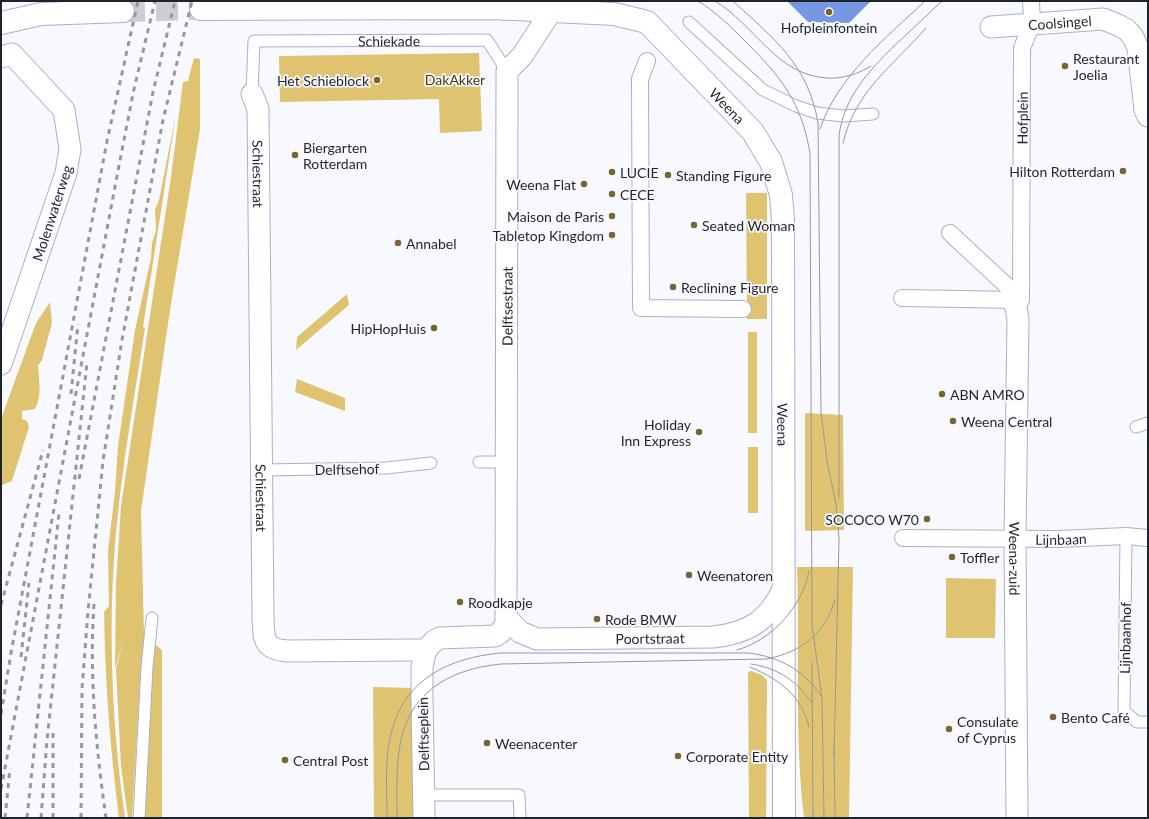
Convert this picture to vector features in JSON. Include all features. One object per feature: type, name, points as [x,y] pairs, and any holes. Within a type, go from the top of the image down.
[{"type":"main road","points":[[201,9],[491,8],[552,10]]},
{"type":"main road","name":"Weena","points":[[552,10],[614,14],[647,22],[753,132],[771,162],[781,195],[783,221],[784,818]]},
{"type":"main road","points":[[1,23],[41,14],[123,11]]},
{"type":"street","name":"Hofplein","points":[[1012,300],[1021,300],[1022,48],[1032,23],[1031,1]]},
{"type":"street","points":[[507,71],[522,56],[552,10]]},
{"type":"street","name":"Coolsingel","points":[[991,27],[1103,19],[1127,30],[1133,37],[1138,48],[1145,110],[1148,116]]},
{"type":"street","name":"Molenwaterweg","points":[[1,364],[66,173],[70,149],[64,110],[6,56]]},
{"type":"street","points":[[647,61],[640,79],[641,308],[743,309]]},
{"type":"street","name":"Delftsestraat","points":[[506,617],[505,462],[507,71]]},
{"type":"street","name":"Schiestraat","points":[[252,94],[258,109],[264,636],[268,646],[274,649],[288,651],[426,650]]},
{"type":"street","points":[[902,298],[1012,300],[1008,287],[950,233]]},
{"type":"street","name":"Weena-zuid","points":[[1012,300],[1016,308],[1018,320],[1015,538],[1017,818]]},
{"type":"street","name":"Lijnbaan","points":[[903,538],[1059,539],[1126,536],[1148,538]]},
{"type":"street","name":"Poortstraat","points":[[506,617],[520,632],[537,639],[713,638],[743,630],[764,618],[774,607],[783,590]]},
{"type":"street","points":[[426,650],[434,640],[440,638],[495,636],[504,628],[506,617]]},
{"type":"street","name":"Delftseplein","points":[[424,818],[422,666],[426,650]]},
{"type":"lane","points":[[689,22],[763,90],[796,106],[816,113],[843,116],[873,114]]},
{"type":"lane","name":"Schiekade","points":[[252,94],[254,42],[487,40],[507,71]]},
{"type":"lane","points":[[1136,427],[1148,423]]},
{"type":"lane","points":[[479,462],[505,462]]},
{"type":"lane","name":"Delftsehof","points":[[262,470],[386,468],[431,463]]},
{"type":"lane","name":"Lijnbaanhof","points":[[1126,536],[1124,711],[1137,722],[1148,722]]},
{"type":"lane","points":[[139,818],[147,667],[152,618]]},
{"type":"lane","points":[[424,795],[519,795],[520,818]]},
{"type":"green space","name":"DakAkker","points":[[479,53],[482,131],[440,133],[439,99],[280,102],[279,56]]},
{"type":"green space","points":[[194,58],[200,59],[200,129],[170,310],[141,511],[144,635],[162,650],[162,818],[145,818],[152,668],[141,666],[132,818],[128,818],[121,766],[116,669],[124,638],[115,669],[116,583],[121,506],[171,177],[183,82],[188,81]]},
{"type":"green space","points":[[176,114],[143,327],[145,328],[124,463],[115,544],[112,613],[112,681],[117,750],[125,818],[119,818],[107,689],[104,612],[109,606],[108,551],[115,491],[118,446],[135,330],[151,258],[152,243],[156,230],[155,210],[159,200]]},
{"type":"green space","points":[[746,193],[767,193],[767,319],[747,319]]},
{"type":"green space","points":[[347,294],[349,305],[296,350],[297,337]]},
{"type":"green space","points":[[50,302],[52,323],[42,360],[38,365],[40,388],[39,398],[35,409],[22,411],[22,419],[27,421],[29,427],[12,481],[2,485],[1,488],[1,419],[36,323]]},
{"type":"green space","points":[[748,332],[757,332],[757,433],[748,433]]},
{"type":"green space","points":[[297,379],[345,398],[345,411],[295,392]]},
{"type":"green space","points":[[805,413],[843,415],[844,530],[805,531]]},
{"type":"green space","points":[[748,447],[758,447],[758,513],[748,513]]},
{"type":"green space","points":[[797,567],[853,567],[849,818],[804,818],[798,724]]},
{"type":"green space","points":[[946,578],[996,579],[995,638],[946,638]]},
{"type":"green space","points":[[751,671],[762,675],[767,680],[766,818],[749,818],[748,672]]},
{"type":"green space","points":[[373,687],[413,688],[413,818],[374,818]]},
{"type":"water","name":"Hofpleinfontein","points":[[787,1],[871,1],[849,23],[808,22]]},
{"type":"tunnel","points":[[123,11],[201,9]]},
{"type":"tram line","points":[[698,1],[705,5],[734,30],[769,66],[788,91],[801,119],[810,153],[812,625],[822,698],[824,818]]},
{"type":"tram line","points":[[715,1],[729,11],[780,59],[809,75],[839,78],[856,74],[871,66]]},
{"type":"tram line","points":[[733,1],[775,41],[798,68],[813,102],[818,123],[821,412],[827,461],[836,504],[839,539],[834,756]]},
{"type":"tram line","points":[[820,129],[828,110],[850,75],[879,44],[925,1]]},
{"type":"tram line","points":[[891,49],[942,1]]},
{"type":"tram line","points":[[843,143],[856,108],[866,94],[888,67],[926,28]]},
{"type":"tram line","points":[[839,498],[839,136],[846,109],[852,97],[866,76],[894,46]]},
{"type":"tram line","points":[[737,650],[762,638],[784,620],[800,597],[809,571]]},
{"type":"tram line","points":[[397,818],[397,768],[403,731],[410,714],[420,700],[433,688],[447,679],[464,672],[501,664],[767,659],[780,656],[810,640],[825,623],[835,600]]},
{"type":"tram line","points":[[387,818],[386,774],[389,741],[399,712],[408,697],[419,684],[432,674],[464,660],[500,653],[749,653],[771,658],[790,666],[807,679],[821,696]]},
{"type":"tram line","points":[[812,663],[813,818]]},
{"type":"tram line","points":[[751,664],[770,669],[786,677],[800,688],[812,703]]},
{"type":"tram line","points":[[750,667],[780,683],[788,690],[801,706],[809,727]]},
{"type":"tram line","points":[[834,750],[835,818]]},
{"type":"railway","points":[[1,714],[11,653],[107,141],[138,1]]},
{"type":"railway","points":[[1,789],[121,155],[134,89],[155,1]]},
{"type":"railway","points":[[79,479],[153,92],[175,1]]},
{"type":"railway","points":[[81,818],[82,689],[103,461],[122,340],[163,120],[192,1]]},
{"type":"railway","points":[[71,394],[78,324]]},
{"type":"railway","points":[[41,818],[47,740],[87,363]]},
{"type":"railway","points":[[1,605],[43,450]]},
{"type":"railway","points":[[27,818],[59,513]]},
{"type":"railway","points":[[21,657],[29,583]]},
{"type":"railway","points":[[94,604],[92,658],[94,711],[106,818]]},
{"type":"railway","points":[[53,732],[53,818]]},
{"type":"railway","points":[[5,818],[10,768]]},
{"type":"place","name":"Hofpleinfontein","points":[[829,12]]},
{"type":"place","name":"Restaurant Joelia","points":[[1065,66]]},
{"type":"place","name":"Het Schieblock","points":[[377,80]]},
{"type":"place","name":"Biergarten Rotterdam","points":[[295,155]]},
{"type":"place","name":"Hilton Rotterdam","points":[[1123,171]]},
{"type":"place","name":"LUCIE","points":[[612,172]]},
{"type":"place","name":"Standing Figure","points":[[668,175]]},
{"type":"place","name":"Weena Flat","points":[[584,184]]},
{"type":"place","name":"CECE","points":[[612,194]]},
{"type":"place","name":"Maison de Paris","points":[[612,216]]},
{"type":"place","name":"Seated Woman","points":[[694,225]]},
{"type":"place","name":"Tabletop Kingdom","points":[[612,235]]},
{"type":"place","name":"Annabel","points":[[398,243]]},
{"type":"place","name":"Reclining Figure","points":[[673,287]]},
{"type":"place","name":"HipHopHuis","points":[[434,328]]},
{"type":"place","name":"ABN AMRO","points":[[942,394]]},
{"type":"place","name":"Weena Central","points":[[953,421]]},
{"type":"place","name":"Holiday Inn Express","points":[[699,432]]},
{"type":"place","name":"SOCOCO W70","points":[[927,519]]},
{"type":"place","name":"Toffler","points":[[952,557]]},
{"type":"place","name":"Weenatoren","points":[[689,575]]},
{"type":"place","name":"Roodkapje","points":[[460,602]]},
{"type":"place","name":"Rode BMW","points":[[597,619]]},
{"type":"place","name":"Bento Café","points":[[1053,717]]},
{"type":"place","name":"Consulate of Cyprus","points":[[949,729]]},
{"type":"place","name":"Weenacenter","points":[[487,743]]},
{"type":"place","name":"Corporate Entity","points":[[678,756]]},
{"type":"place","name":"Central Post","points":[[285,760]]}]
